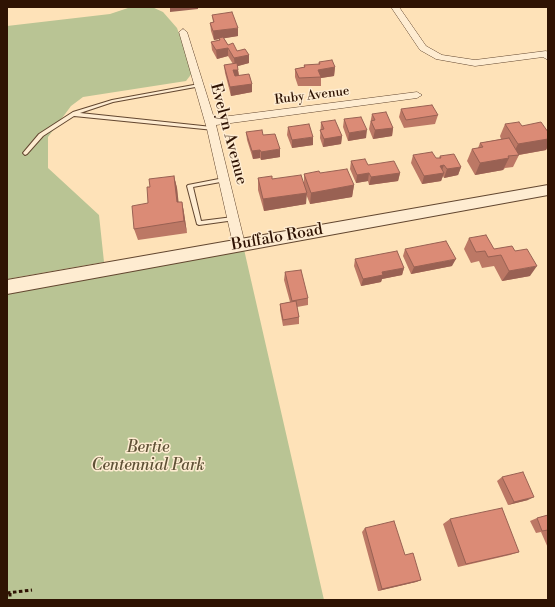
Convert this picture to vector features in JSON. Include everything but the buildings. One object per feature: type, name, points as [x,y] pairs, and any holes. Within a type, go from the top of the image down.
[{"type":"street","points":[[395,7],[423,48],[439,57],[475,64],[547,55]]},
{"type":"street","name":"Evelyn Avenue","points":[[183,32],[211,126],[239,244]]},
{"type":"street","name":"Ruby Avenue","points":[[211,126],[418,95]]},
{"type":"street","name":"Buffalo Road","points":[[7,287],[239,244],[548,190]]},
{"type":"lane","points":[[25,153],[41,135],[73,114],[91,106],[199,85]]},
{"type":"lane","points":[[73,114],[211,126]]},
{"type":"lane","points":[[224,180],[190,186],[199,223],[233,219]]},
{"type":"path","points":[[10,600],[9,593],[32,590]]},
{"type":"green space","points":[[131,7],[152,7],[163,12],[177,28],[193,72],[186,81],[83,97],[71,106],[48,137],[48,168],[99,215],[104,262],[7,279],[7,26],[110,14]]},
{"type":"green space","name":"Bertie Centennial Park","points":[[243,245],[324,600],[7,600],[7,288]]}]
